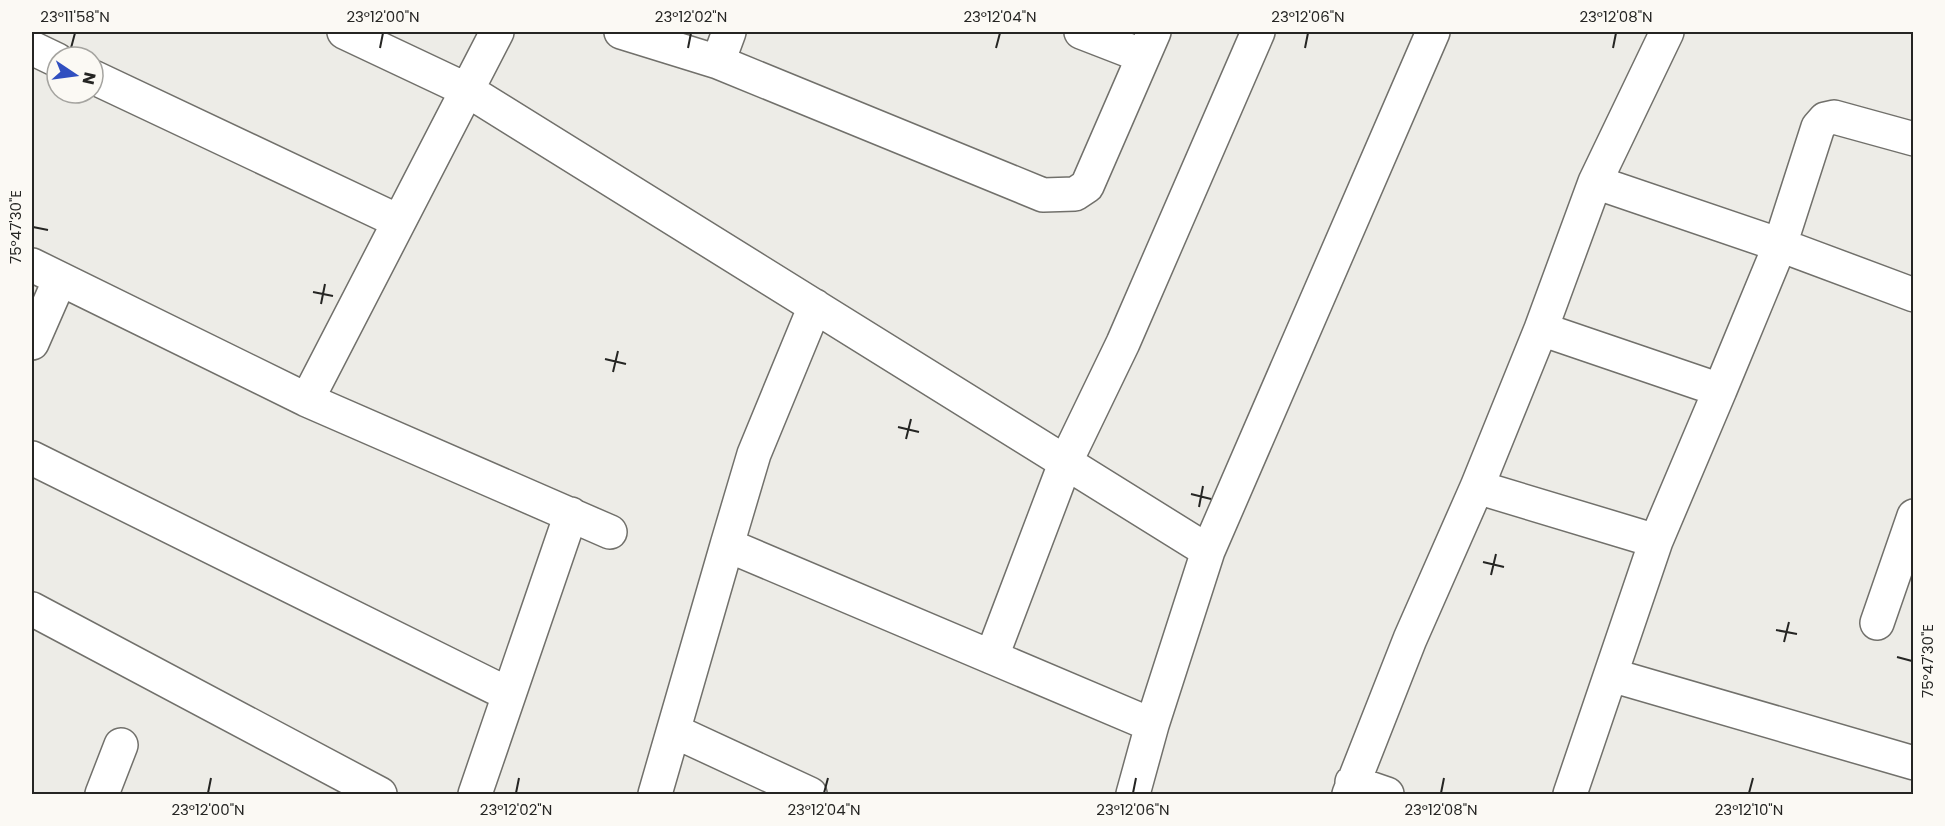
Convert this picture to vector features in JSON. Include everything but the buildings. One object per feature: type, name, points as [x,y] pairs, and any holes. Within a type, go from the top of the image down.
[{"type":"street","points":[[344,32],[467,90],[1208,551]]},
{"type":"street","points":[[307,400],[497,32]]},
{"type":"street","points":[[621,32],[718,62],[1043,195],[1075,194],[1087,186],[1148,44],[1081,32]]},
{"type":"street","points":[[718,62],[729,32]]},
{"type":"street","points":[[992,656],[1066,461],[1123,343],[1258,32]]},
{"type":"street","points":[[1133,795],[1152,725],[1208,551],[1433,32]]},
{"type":"street","points":[[1388,795],[1351,788],[1410,639],[1477,487],[1541,329],[1595,182],[1667,32]]},
{"type":"street","points":[[105,83],[399,221]]},
{"type":"street","points":[[1570,795],[1656,541],[1780,245],[1818,127],[1825,119],[1834,117],[1914,139]]},
{"type":"street","points":[[1595,182],[1780,245],[1914,295]]},
{"type":"street","points":[[32,343],[46,272],[307,400],[610,532]]},
{"type":"street","points":[[655,795],[754,454],[815,306]]},
{"type":"street","points":[[1541,329],[1720,390]]},
{"type":"street","points":[[32,458],[508,694]]},
{"type":"street","points":[[1477,487],[1656,541]]},
{"type":"street","points":[[475,795],[571,514]]},
{"type":"street","points":[[1877,623],[1914,516]]},
{"type":"street","points":[[727,546],[1152,725]]},
{"type":"street","points":[[32,609],[380,795]]},
{"type":"street","points":[[1611,675],[1914,763]]},
{"type":"street","points":[[674,731],[810,795]]},
{"type":"street","points":[[102,795],[121,745]]}]
